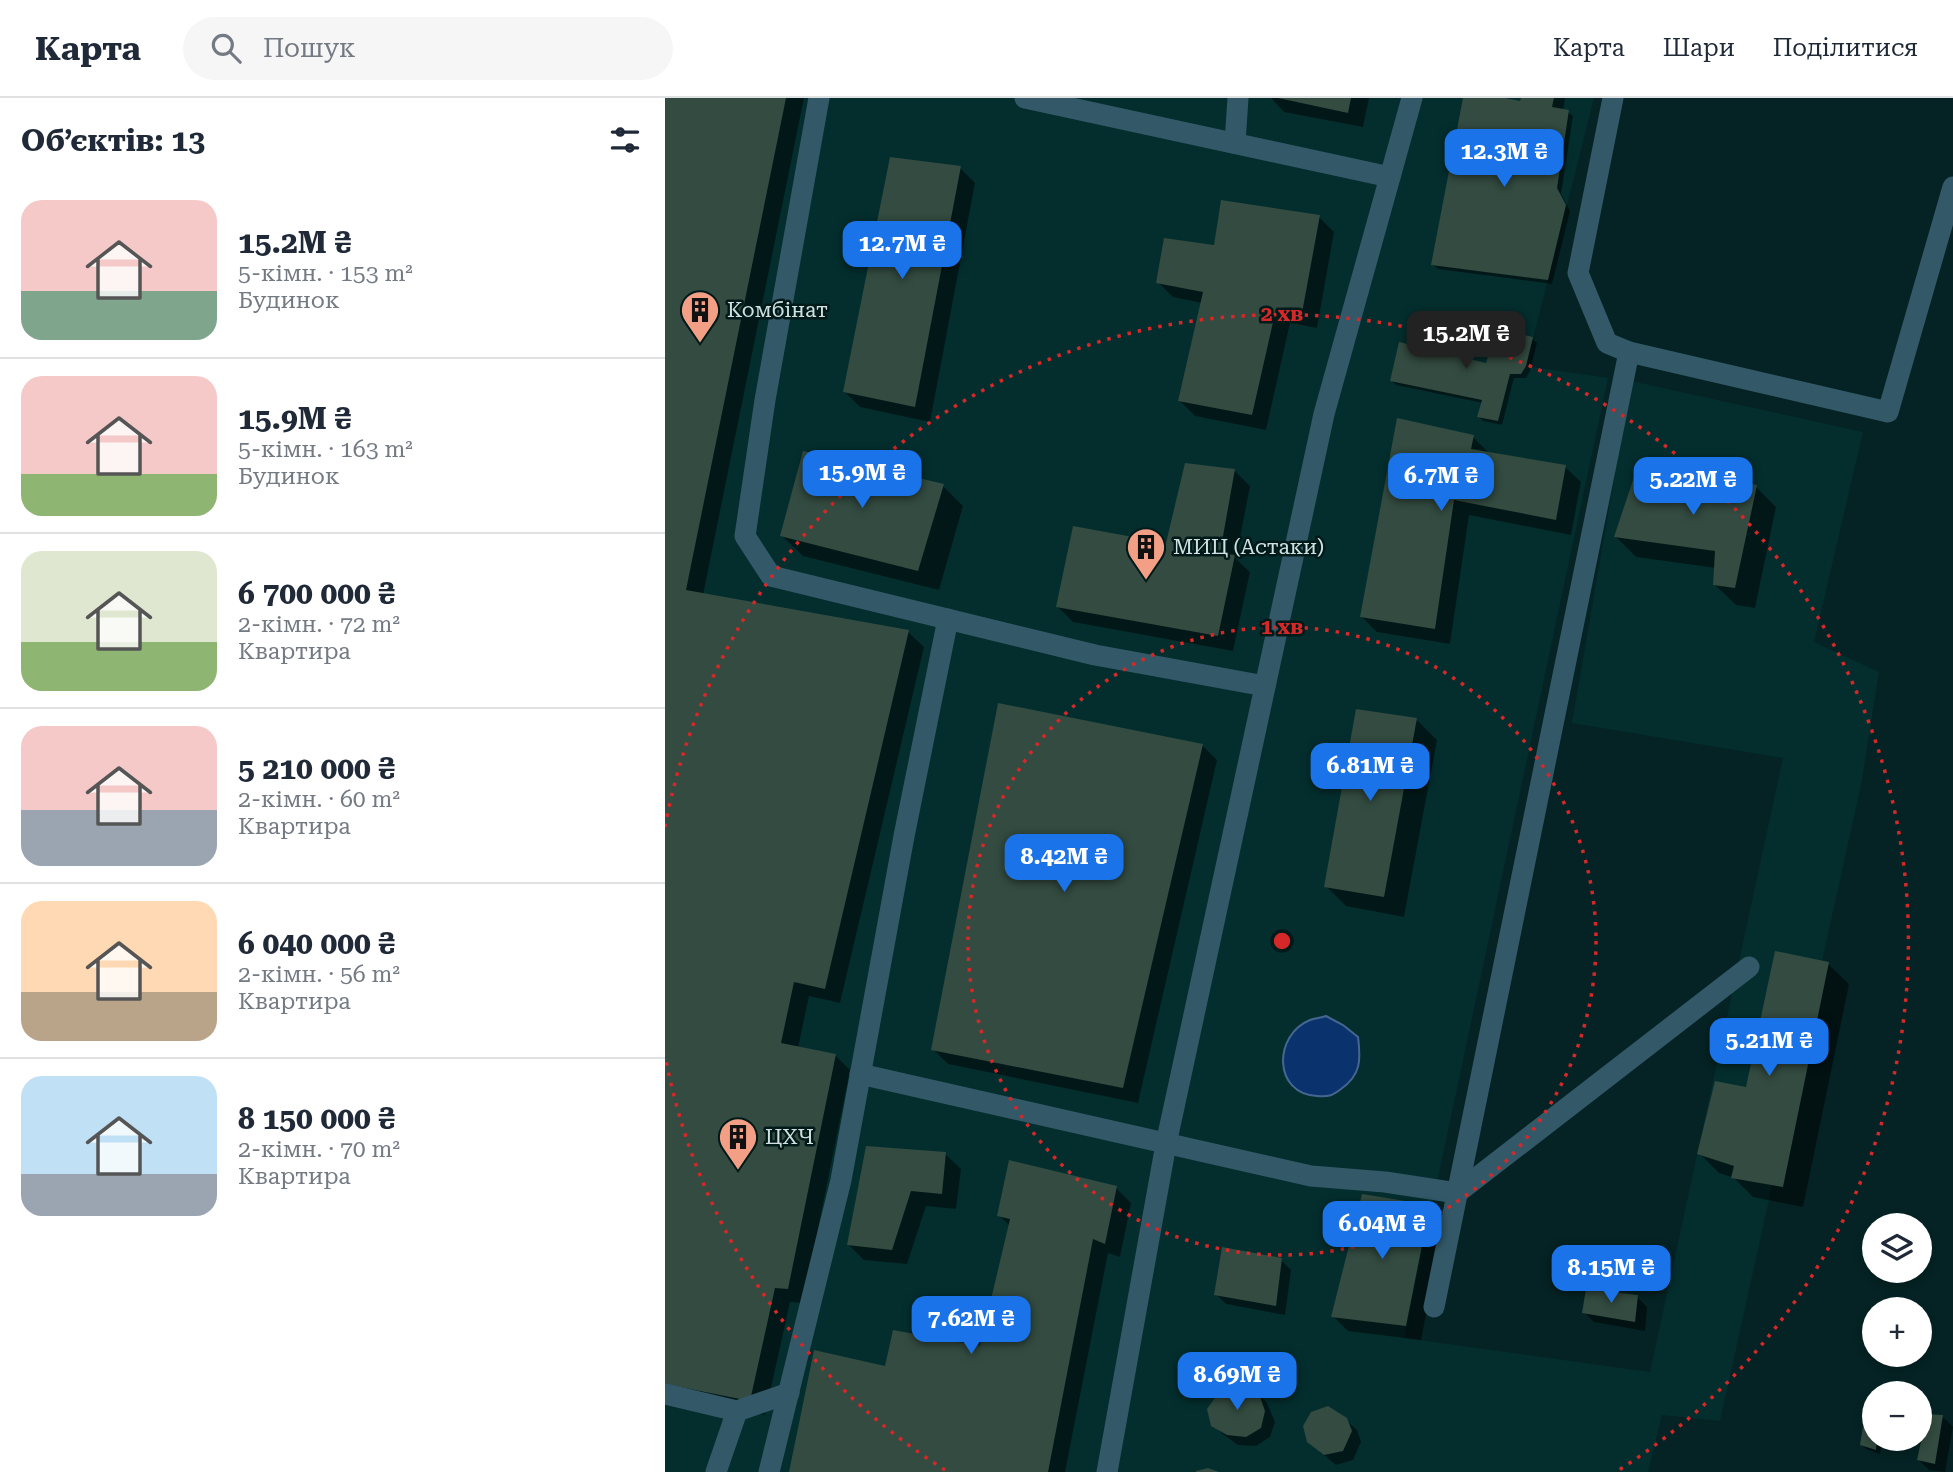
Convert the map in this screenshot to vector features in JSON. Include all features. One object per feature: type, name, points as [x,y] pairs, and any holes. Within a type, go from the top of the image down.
[{"type":"street","points":[[819,98],[765,400],[745,536],[771,576],[1095,655],[1265,686]]},
{"type":"street","points":[[1025,98],[1390,177]]},
{"type":"street","points":[[1234,143],[1238,98]]},
{"type":"street","points":[[1107,1472],[1166,1144],[1324,414],[1412,98]]},
{"type":"street","points":[[1613,98],[1578,273],[1607,342],[1629,352],[1888,412],[1953,187]]},
{"type":"street","points":[[1434,1307],[1629,352]]},
{"type":"street","points":[[769,1472],[841,1180],[907,822],[948,619]]},
{"type":"street","points":[[860,1074],[1311,1176],[1385,1182],[1457,1193],[1749,967]]},
{"type":"street","points":[[665,1394],[743,1409],[788,1394]]},
{"type":"street","points":[[716,1472],[743,1409]]},
{"type":"shaded area","points":[[665,98],[1594,98],[1526,366],[1608,378],[1404,1338],[1650,1372],[1783,758],[1572,723],[1631,381],[1863,432],[1814,642],[1879,672],[1861,785],[1720,1421],[1662,1415],[1648,1472],[665,1472]]},
{"type":"water","points":[[1326,1016],[1358,1037],[1359,1060],[1356,1072],[1348,1084],[1332,1095],[1317,1096],[1303,1093],[1292,1085],[1283,1063],[1284,1050],[1298,1027],[1310,1020]]},
{"type":"building","name":"Комбінат","points":[[665,98],[786,98],[686,590],[909,630],[825,989],[794,982],[781,1043],[836,1054],[788,1289],[775,1288],[750,1401],[665,1384]]},
{"type":"building","points":[[1278,98],[1351,98],[1348,113]]},
{"type":"building","points":[[1463,98],[1505,98],[1520,101],[1521,98],[1554,98],[1552,107],[1569,110],[1557,188],[1566,205],[1548,280],[1431,265]]},
{"type":"building","points":[[890,157],[961,166],[915,407],[843,392]]},
{"type":"building","points":[[1221,200],[1320,215],[1302,313],[1276,309],[1252,415],[1178,401],[1203,292],[1156,283],[1164,238],[1214,245]]},
{"type":"building","points":[[1497,329],[1533,337],[1526,366],[1521,374],[1510,374],[1498,421],[1477,417],[1482,400],[1390,381],[1399,342],[1486,363]]},
{"type":"building","points":[[1397,418],[1474,435],[1471,449],[1566,465],[1556,520],[1454,500],[1435,629],[1360,617]]},
{"type":"building","points":[[803,451],[944,484],[918,571],[780,536]]},
{"type":"building","name":"МИЦ (Астаки)","points":[[1185,463],[1235,469],[1220,553],[1235,555],[1218,636],[1056,607],[1073,526],[1166,543]]},
{"type":"building","points":[[1676,466],[1757,485],[1735,588],[1713,585],[1715,551],[1614,537],[1634,477],[1675,485]]},
{"type":"building","points":[[998,703],[1203,744],[1123,1088],[931,1050]]},
{"type":"building","points":[[1356,709],[1417,718],[1384,897],[1324,887]]},
{"type":"building","points":[[1775,951],[1829,962],[1783,1187],[1731,1178],[1734,1166],[1697,1154],[1715,1081],[1746,1087]]},
{"type":"building","points":[[866,1146],[946,1152],[942,1194],[911,1191],[892,1250],[847,1245]]},
{"type":"building","points":[[1009,1160],[1117,1186],[1105,1244],[1093,1239],[1048,1472],[789,1472],[814,1350],[885,1366],[893,1330],[980,1346],[1010,1219],[997,1216]]},
{"type":"building","points":[[1362,1194],[1430,1205],[1406,1326],[1331,1317]]},
{"type":"building","points":[[1222,1247],[1282,1258],[1276,1306],[1214,1295]]},
{"type":"building","points":[[1586,1289],[1638,1295],[1635,1322],[1582,1313]]},
{"type":"building","points":[[1236,1386],[1258,1391],[1265,1411],[1261,1428],[1246,1437],[1227,1435],[1211,1426],[1207,1409],[1219,1392]]},
{"type":"building","points":[[1328,1406],[1347,1418],[1352,1431],[1343,1451],[1324,1455],[1307,1442],[1303,1426],[1311,1412]]},
{"type":"building","points":[[1932,1414],[1943,1415],[1935,1464],[1917,1460],[1919,1451],[1932,1451]]},
{"type":"building","points":[[1208,1468],[1219,1472],[1196,1472],[1196,1471]]},
{"type":"place","name":"Комбінат","points":[[700,344]]},
{"type":"place","name":"МИЦ (Астаки)","points":[[1146,581]]},
{"type":"place","name":"ЦХЧ","points":[[738,1171]]}]
